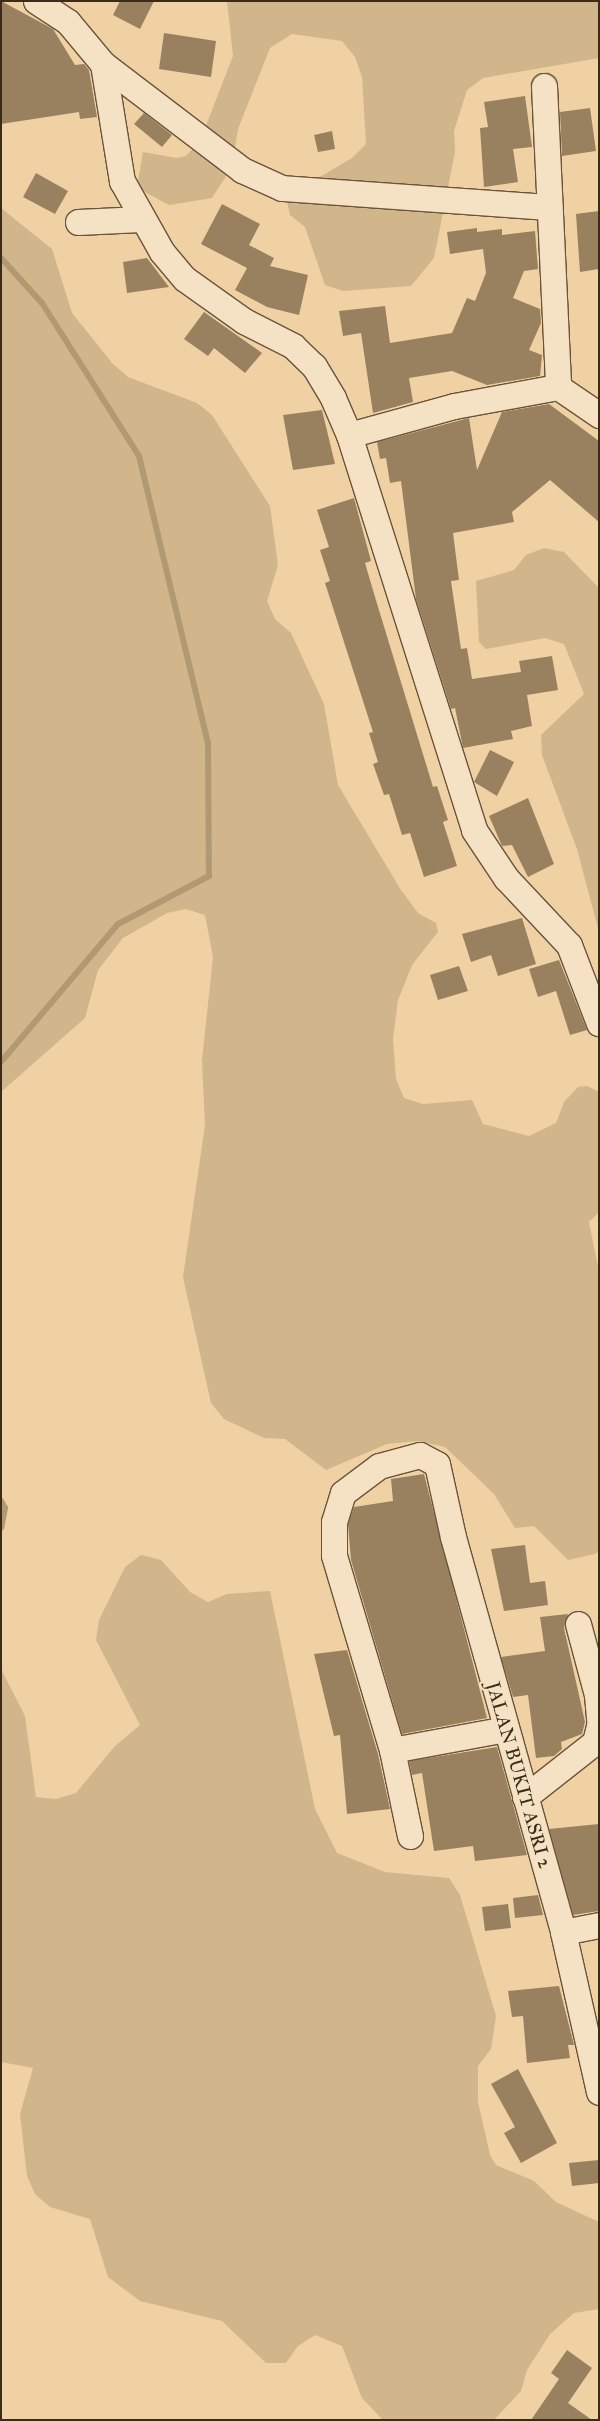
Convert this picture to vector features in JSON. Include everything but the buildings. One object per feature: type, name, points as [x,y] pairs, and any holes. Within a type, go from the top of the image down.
[{"type":"street","points":[[36,1],[68,22],[103,64],[242,170],[282,188],[549,207]]},
{"type":"street","points":[[103,64],[122,181],[141,219],[186,279],[244,321],[293,346],[314,366],[349,435],[474,830],[506,878],[569,945],[599,1023]]},
{"type":"street","points":[[544,86],[558,387]]},
{"type":"street","points":[[78,222],[141,219]]},
{"type":"street","points":[[349,435],[454,406],[558,387],[599,415]]},
{"type":"street","name":"JALAN BUKIT ASRI 2","points":[[392,1750],[334,1555],[334,1522],[343,1493],[379,1466],[420,1454],[433,1459],[563,1932],[599,2092]]},
{"type":"street","points":[[578,1624],[597,1695],[599,1720]]},
{"type":"street","points":[[525,1797],[595,1742],[599,1726]]},
{"type":"street","points":[[410,1836],[392,1750],[506,1729]]},
{"type":"street","points":[[563,1932],[599,1926]]},
{"type":"shaded area","points":[[227,1],[599,1],[599,58],[483,78],[467,90],[454,131],[455,152],[434,258],[411,286],[343,291],[325,285],[305,227],[290,215],[286,197],[352,158],[366,144],[362,77],[355,57],[342,41],[292,34],[270,48],[238,129],[232,167],[212,198],[169,205],[141,190],[138,181],[143,152],[177,158],[186,156],[200,141],[233,56]]},
{"type":"shaded area","points":[[1,208],[52,249],[72,313],[113,364],[128,377],[197,403],[212,415],[270,506],[278,565],[267,601],[275,619],[291,633],[324,704],[338,785],[401,890],[418,913],[436,923],[438,932],[412,965],[398,1000],[393,1039],[396,1079],[404,1098],[423,1104],[472,1100],[483,1124],[529,1136],[556,1123],[564,1102],[578,1087],[587,1086],[599,1092],[599,1212],[589,1222],[599,1272],[599,1551],[595,1554],[568,1560],[534,1526],[515,1528],[494,1494],[445,1447],[418,1441],[387,1444],[326,1470],[285,1439],[264,1438],[224,1419],[211,1403],[183,1277],[205,1125],[202,1060],[213,957],[205,915],[186,909],[167,913],[123,938],[98,970],[85,1018],[1,1092]]},
{"type":"shaded area","points":[[544,548],[564,552],[599,588],[599,932],[577,849],[542,755],[541,735],[584,694],[564,644],[545,638],[486,649],[479,642],[476,581],[514,570],[526,555]]},
{"type":"shaded area","points":[[141,1555],[161,1560],[190,1592],[208,1602],[227,1594],[270,1591],[315,1809],[337,1853],[385,1872],[449,1878],[460,1895],[496,2016],[491,2049],[478,2066],[478,2102],[490,2155],[496,2165],[534,2181],[556,2202],[599,2222],[599,2309],[574,2313],[550,2334],[527,2370],[521,2391],[494,2420],[383,2420],[362,2398],[342,2346],[315,2335],[298,2346],[286,2363],[266,2363],[222,2321],[140,2301],[108,2277],[90,2219],[50,2207],[35,2194],[27,2176],[20,2114],[33,2068],[1,2062],[1,1669],[25,1716],[36,1797],[56,1799],[76,1793],[115,1746],[140,1725],[96,1640],[99,1620],[125,1567]]},
{"type":"waterway","points":[[1,258],[42,303],[139,456],[208,744],[209,876],[118,924],[1,1062]]},
{"type":"waterway","points":[[1,1501],[5,1508],[1,1528]]}]
